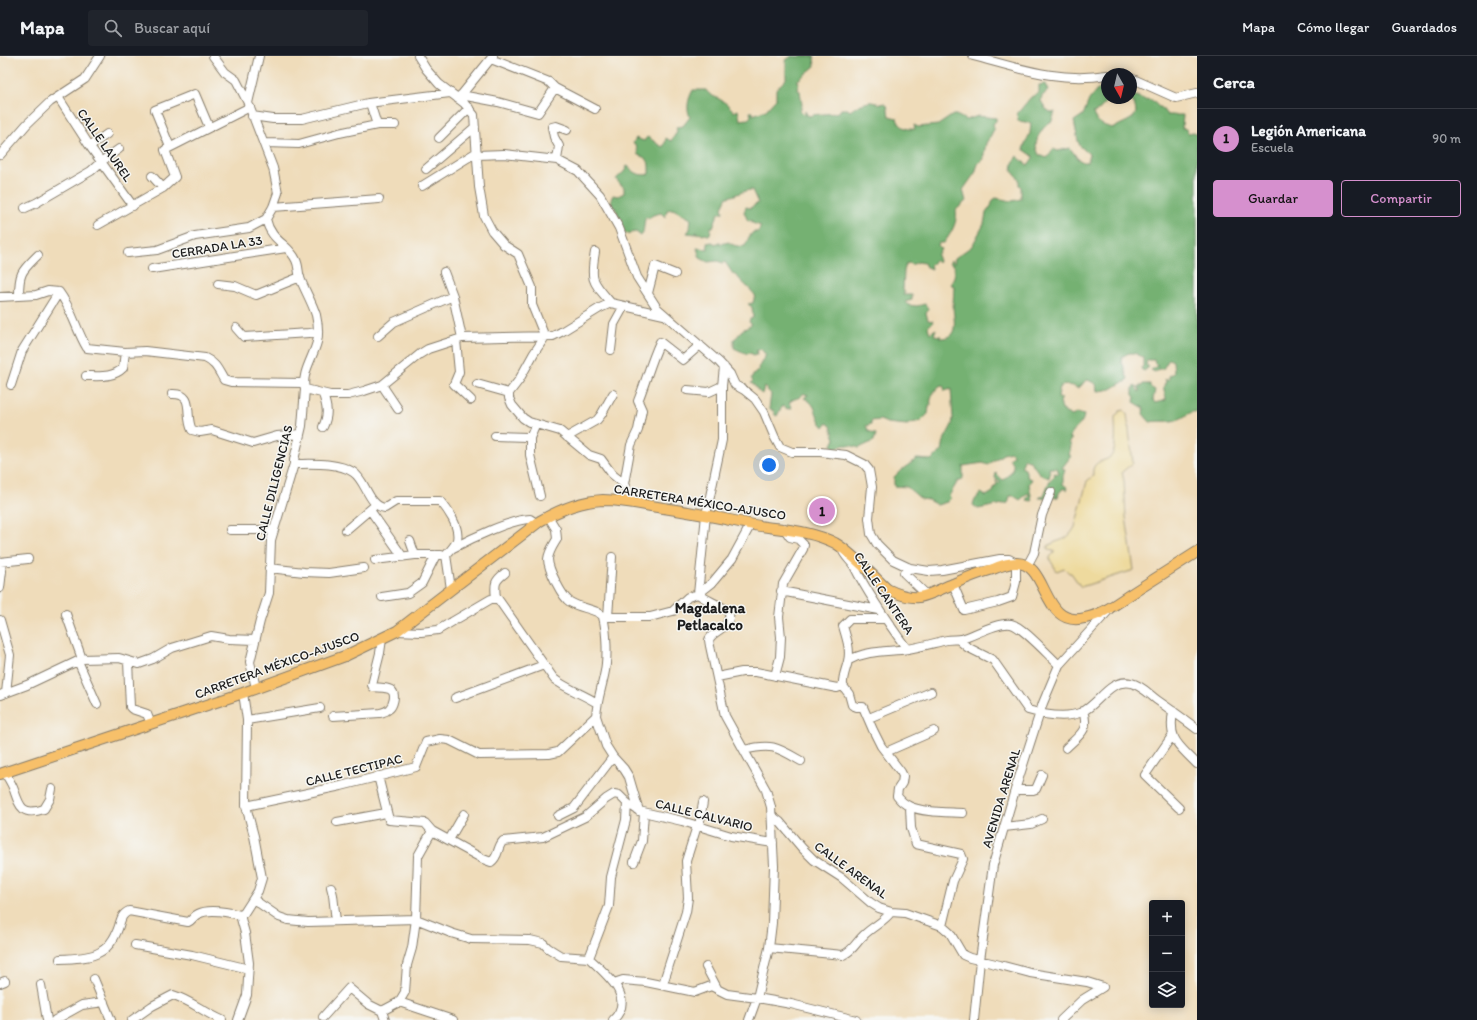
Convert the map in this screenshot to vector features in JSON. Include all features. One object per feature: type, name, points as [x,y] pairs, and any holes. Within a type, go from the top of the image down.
[{"type":"main road","name":"CARRETERA MÉXICO-AJUSCO","points":[[2,773],[243,693],[345,656],[397,631],[536,523],[563,509],[592,502],[604,500],[633,503],[751,524],[784,528],[809,534],[829,540],[836,544],[887,589],[895,593],[909,596],[918,597],[927,595],[974,575],[1002,566],[1016,563],[1027,566]]},
{"type":"main road","points":[[1027,566],[1039,577],[1052,606],[1067,618],[1076,620],[1096,615],[1111,607],[1197,552]]},
{"type":"street","points":[[0,155],[32,119],[58,97],[84,79],[100,56]]},
{"type":"street","points":[[128,253],[157,250],[195,236],[249,228],[266,220],[273,207],[278,193],[277,181],[264,143],[236,80],[225,72],[213,56]]},
{"type":"street","points":[[250,109],[259,56]]},
{"type":"street","points":[[418,56],[426,69],[439,84],[450,93],[459,97],[498,102],[538,113],[555,88]]},
{"type":"street","points":[[973,56],[1025,71],[1054,76],[1084,78],[1101,76]]},
{"type":"street","points":[[459,97],[492,57],[549,82],[555,88],[595,109]]},
{"type":"street","points":[[1137,81],[1176,98],[1197,93]]},
{"type":"street","points":[[98,225],[163,188],[175,177],[165,150],[209,127],[250,109],[273,119],[302,119],[370,103],[450,93]]},
{"type":"street","points":[[170,147],[155,110],[195,94],[209,127]]},
{"type":"street","name":"CALLE LAUREL","points":[[58,97],[90,146],[133,206]]},
{"type":"street","points":[[459,97],[474,115],[479,187],[484,216],[492,231],[504,245],[518,254],[532,287],[532,305],[545,337]]},
{"type":"street","points":[[370,103],[377,125]]},
{"type":"street","points":[[439,138],[469,108]]},
{"type":"street","points":[[264,143],[299,144],[339,133],[377,125],[395,125]]},
{"type":"street","points":[[557,160],[559,146],[554,137],[552,128],[556,126],[566,130]]},
{"type":"street","points":[[426,169],[475,127]]},
{"type":"street","points":[[90,146],[107,134]]},
{"type":"street","points":[[25,208],[91,171],[102,161],[119,150]]},
{"type":"street","points":[[422,186],[477,154],[504,154],[557,160],[578,171],[600,195],[619,228],[637,277],[657,308],[724,367],[735,385],[744,390],[754,399],[764,412],[780,447],[792,452],[820,452],[846,455],[864,464],[869,470],[872,487],[869,518],[871,534],[877,544],[907,571],[927,595]]},
{"type":"street","points":[[152,176],[163,188]]},
{"type":"street","points":[[273,207],[379,199]]},
{"type":"street","name":"CALLE DILIGENCIAS","points":[[256,688],[250,662],[269,593],[270,540],[294,464],[302,426],[305,374],[317,342],[318,332],[316,316],[300,277],[296,260],[292,253],[271,234],[266,220]]},
{"type":"street","name":"CERRADA LA 33","points":[[152,269],[286,248]]},
{"type":"street","points":[[595,252],[592,272],[593,279],[611,303],[664,315]]},
{"type":"street","points":[[19,295],[19,279],[24,268],[38,255]]},
{"type":"street","points":[[648,293],[656,266],[674,274]]},
{"type":"street","points":[[444,272],[453,296],[459,339],[459,372],[454,384],[471,400]]},
{"type":"street","points":[[218,284],[235,286],[256,295],[300,277]]},
{"type":"street","points":[[0,297],[36,295],[48,291],[59,292],[67,302],[74,322],[87,348],[125,352],[145,351],[205,358],[213,361],[224,380],[231,382],[304,386],[323,394],[330,395],[348,395],[364,392],[382,384],[428,349],[459,339],[553,336],[611,303]]},
{"type":"street","points":[[11,385],[22,351],[59,292]]},
{"type":"street","points":[[378,336],[394,322],[453,296]]},
{"type":"street","points":[[611,350],[614,324],[624,306]]},
{"type":"street","points":[[236,328],[244,337],[318,332]]},
{"type":"street","points":[[509,393],[519,380],[545,337]]},
{"type":"street","points":[[624,484],[631,445],[638,430],[642,410],[638,401],[650,364],[660,342],[683,360],[700,345]]},
{"type":"street","points":[[86,376],[109,376],[118,373],[123,368],[125,352]]},
{"type":"street","points":[[698,594],[706,515],[722,440],[722,386],[724,367]]},
{"type":"street","points":[[382,384],[398,409]]},
{"type":"street","points":[[477,384],[509,393]]},
{"type":"street","points":[[687,390],[709,392],[722,386]]},
{"type":"street","points":[[509,393],[517,412],[523,418],[560,432],[589,455],[601,459],[612,474],[624,484],[633,503]]},
{"type":"street","points":[[172,394],[180,394],[186,398],[188,404],[188,423],[192,430],[200,432],[212,430],[253,443],[277,436],[300,434]]},
{"type":"street","points":[[323,394],[327,409],[327,418],[323,427]]},
{"type":"street","points":[[567,437],[597,420],[613,394]]},
{"type":"street","points":[[536,424],[530,438],[530,455],[540,496]]},
{"type":"street","points":[[495,436],[521,436],[530,438]]},
{"type":"street","points":[[294,464],[324,464],[344,468],[355,473],[380,508],[385,508],[396,501],[440,500],[445,506],[455,525],[457,533],[453,548],[446,556],[451,589]]},
{"type":"street","points":[[1027,566],[1034,553],[1042,515],[1051,492]]},
{"type":"street","points":[[346,530],[377,504]]},
{"type":"street","points":[[370,510],[403,557]]},
{"type":"street","points":[[548,516],[556,529],[557,539],[550,550],[548,560],[559,589],[565,598],[571,603],[598,612],[605,617],[650,617],[673,611],[688,597],[698,594],[712,583],[726,566],[751,524]]},
{"type":"street","points":[[453,548],[468,540],[519,520],[530,519],[536,523]]},
{"type":"street","points":[[775,676],[780,657],[782,584],[804,545],[798,539],[790,536],[784,528]]},
{"type":"street","points":[[230,530],[274,530]]},
{"type":"street","points":[[410,542],[415,555]]},
{"type":"street","name":"CALLE CANTERA","points":[[842,549],[843,553],[853,565],[859,578],[879,610],[908,649]]},
{"type":"street","points":[[375,560],[415,555],[446,556]]},
{"type":"street","points":[[382,597],[408,593],[422,583],[436,555]]},
{"type":"street","points":[[596,716],[597,703],[605,675],[605,617],[612,557]]},
{"type":"street","points":[[0,588],[2,571],[0,561],[28,559]]},
{"type":"street","points":[[907,571],[942,570],[1000,559],[1009,559],[1016,563],[1016,582],[1012,597],[998,602],[964,610],[953,584]]},
{"type":"street","points":[[269,568],[329,573],[364,568]]},
{"type":"street","points":[[496,599],[495,583],[505,573]]},
{"type":"street","points":[[782,592],[879,610]]},
{"type":"street","points":[[698,594],[729,612],[725,626],[709,640],[725,716],[766,790],[771,807],[774,843],[772,923],[769,948],[757,998],[749,1020]]},
{"type":"street","points":[[397,631],[421,632],[438,630],[477,606],[491,599],[498,599],[554,679],[566,688],[580,693],[597,703]]},
{"type":"street","name":"AVENIDA ARENAL","points":[[974,1020],[980,960],[993,865],[1015,790],[1040,714],[1059,665],[1111,607]]},
{"type":"street","points":[[66,614],[80,660],[97,704]]},
{"type":"street","points":[[885,619],[850,620],[843,626],[848,647],[849,660],[842,679],[843,686],[849,694],[852,705],[863,707],[873,730],[886,752],[900,769],[903,776],[897,796],[910,807],[923,810],[963,813]]},
{"type":"street","points":[[0,620],[3,639],[10,655],[3,694],[28,685],[80,660],[119,658],[139,664],[153,659],[172,648],[211,636],[229,639],[255,640]]},
{"type":"street","points":[[849,660],[857,656],[879,651],[908,649],[949,640],[959,640],[1001,624],[1011,624],[1020,628],[1059,665]]},
{"type":"street","points":[[333,716],[380,713],[387,711],[391,707],[394,695],[393,692],[390,689],[373,687],[372,685],[382,639]]},
{"type":"street","points":[[959,640],[967,647],[993,660],[1028,710],[1040,714],[1064,715],[1083,711],[1112,687],[1128,683],[1138,685],[1197,729]]},
{"type":"street","points":[[128,661],[130,707],[147,714],[151,724]]},
{"type":"street","points":[[455,698],[544,665]]},
{"type":"street","points":[[717,677],[742,672],[756,672],[837,688],[843,686]]},
{"type":"street","points":[[869,718],[931,692]]},
{"type":"street","points":[[60,959],[82,958],[97,955],[102,952],[115,936],[123,915],[129,911],[188,922],[193,920],[195,915],[206,912],[226,912],[240,915],[244,913],[258,891],[262,878],[254,836],[246,806],[247,720],[243,693]]},
{"type":"street","points":[[247,720],[320,708]]},
{"type":"street","points":[[1066,748],[1085,729],[1086,724],[1083,711]]},
{"type":"street","points":[[1173,711],[1170,725],[1172,736],[1175,742],[1197,764]]},
{"type":"street","name":"CALLE CALVARIO","points":[[596,716],[606,746],[629,777],[642,812],[682,821],[730,836],[774,843]]},
{"type":"street","name":"CALLE TECTIPAC","points":[[246,806],[342,786],[416,766],[426,742],[433,740],[449,740],[479,755],[554,754],[558,752],[596,716]]},
{"type":"street","points":[[886,752],[934,731]]},
{"type":"street","points":[[1172,736],[1145,775],[1179,808]]},
{"type":"street","points":[[744,750],[753,747],[769,746],[781,750],[801,761]]},
{"type":"street","points":[[558,816],[574,808],[613,757]]},
{"type":"street","points":[[2,773],[13,789],[17,802],[22,809],[29,812],[36,812],[44,809],[50,799],[52,789]]},
{"type":"street","points":[[1015,790],[1036,789],[1042,775]]},
{"type":"street","points":[[378,776],[386,813],[389,820],[425,823],[432,831],[491,862],[496,858],[501,843],[505,840],[543,837],[585,817],[614,794],[620,795],[627,803],[642,812],[642,841],[634,862]]},
{"type":"street","points":[[662,984],[686,912],[688,898],[686,861],[698,826],[703,802]]},
{"type":"street","points":[[589,958],[609,906],[611,877],[625,827],[627,803]]},
{"type":"street","points":[[910,807],[911,828],[916,844],[961,854],[963,859],[953,881],[942,926],[950,933],[963,955],[1030,973],[1103,986],[1082,1000],[1061,1020]]},
{"type":"street","points":[[337,822],[386,813]]},
{"type":"street","points":[[449,840],[464,814]]},
{"type":"street","name":"CALLE ARENAL","points":[[772,816],[776,818],[814,860],[842,878],[871,903],[891,912],[905,913],[942,926]]},
{"type":"street","points":[[1004,827],[1031,824],[1042,819]]},
{"type":"street","points":[[382,1011],[399,1002],[405,992],[407,965],[412,948],[416,919],[418,856],[432,831]]},
{"type":"street","points":[[331,887],[336,921]]},
{"type":"street","points":[[253,899],[279,917],[288,920],[308,922],[416,919],[471,939],[530,940],[543,943],[561,956],[589,958],[614,984],[621,997],[622,1002],[619,1014],[613,1020]]},
{"type":"street","points":[[769,948],[843,955],[850,952],[862,936],[871,928],[886,919],[891,912]]},
{"type":"street","points":[[238,1020],[247,995],[249,969],[249,952],[240,915]]},
{"type":"street","points":[[135,945],[192,955],[249,969]]},
{"type":"street","points":[[706,967],[717,988]]},
{"type":"street","points":[[94,979],[111,1020]]},
{"type":"street","points":[[614,984],[623,980],[632,980],[662,984],[694,992],[711,986],[727,994],[757,998],[818,1010],[856,1020]]},
{"type":"street","points":[[41,985],[47,1020]]},
{"type":"street","points":[[323,1017],[349,988],[368,1004],[382,1011],[385,1020]]},
{"type":"street","points":[[132,1020],[152,1006],[173,995],[222,1020]]},
{"type":"street","points":[[55,1020],[82,1005],[104,1002]]},
{"type":"street","points":[[399,1002],[453,1020]]},
{"type":"green space","points":[[792,56],[815,56],[815,66],[797,81],[799,82],[797,89],[800,91],[802,105],[800,111],[805,116],[805,111],[808,116],[835,113],[839,112],[841,109],[848,109],[850,111],[857,106],[871,102],[880,104],[885,103],[887,105],[889,116],[897,118],[901,126],[909,129],[915,129],[914,125],[918,127],[938,125],[953,115],[966,120],[978,116],[996,118],[996,121],[993,124],[994,129],[986,143],[983,159],[978,164],[975,173],[963,190],[966,201],[956,210],[955,224],[944,243],[939,243],[938,246],[941,249],[937,255],[939,261],[938,263],[935,260],[930,266],[932,269],[926,267],[924,263],[918,262],[911,265],[909,263],[906,264],[904,271],[903,290],[905,291],[903,295],[912,295],[912,300],[905,302],[908,305],[917,306],[925,304],[929,310],[926,313],[928,320],[933,321],[928,327],[930,333],[936,329],[934,335],[941,336],[939,338],[950,335],[954,327],[954,286],[950,284],[954,278],[954,266],[949,262],[951,260],[954,263],[955,258],[972,246],[984,224],[986,213],[993,200],[996,198],[1012,201],[1021,199],[1019,179],[1012,171],[1013,163],[1017,156],[1028,165],[1033,156],[1023,149],[1030,133],[1031,123],[1019,121],[1017,114],[1031,97],[1039,93],[1039,85],[1045,84],[1048,91],[1042,96],[1041,101],[1046,109],[1052,113],[1055,112],[1052,121],[1046,125],[1039,135],[1036,145],[1039,155],[1047,158],[1053,149],[1058,151],[1070,148],[1078,159],[1083,162],[1088,162],[1089,154],[1080,146],[1074,121],[1083,115],[1089,100],[1098,89],[1101,89],[1101,104],[1104,104],[1100,109],[1093,113],[1098,122],[1108,127],[1114,128],[1133,118],[1136,110],[1133,104],[1137,104],[1137,96],[1152,100],[1159,107],[1161,107],[1167,115],[1183,115],[1182,128],[1186,129],[1188,133],[1193,132],[1197,134],[1197,412],[1192,412],[1176,420],[1150,422],[1143,414],[1144,408],[1134,402],[1135,397],[1133,395],[1133,387],[1137,386],[1136,389],[1140,392],[1140,389],[1138,388],[1139,386],[1142,386],[1143,384],[1150,384],[1150,387],[1155,390],[1153,400],[1155,403],[1166,400],[1164,389],[1166,382],[1165,379],[1169,380],[1169,376],[1174,373],[1173,361],[1169,359],[1163,369],[1159,369],[1155,372],[1151,370],[1158,365],[1155,364],[1154,360],[1147,360],[1146,365],[1149,367],[1144,371],[1141,369],[1143,366],[1143,357],[1135,353],[1128,354],[1122,357],[1121,363],[1123,364],[1128,378],[1126,382],[1111,389],[1097,391],[1096,384],[1088,380],[1077,388],[1067,385],[1061,386],[1059,390],[1058,398],[1062,399],[1060,401],[1064,412],[1072,416],[1077,413],[1084,415],[1082,422],[1069,438],[1072,439],[1069,442],[1071,446],[1069,455],[1071,456],[1062,468],[1065,470],[1063,484],[1068,488],[1067,490],[1064,488],[1059,493],[1058,497],[1039,498],[1044,495],[1050,480],[1055,476],[1054,473],[1059,474],[1057,468],[1049,468],[1049,478],[1039,474],[1030,461],[1026,460],[1025,458],[1021,467],[1025,469],[1028,478],[1032,479],[1029,484],[1032,501],[1026,500],[1029,495],[1028,493],[1020,500],[1014,496],[1010,496],[1008,503],[978,509],[973,505],[974,501],[981,493],[986,496],[993,492],[995,486],[997,485],[996,480],[999,483],[1000,481],[995,478],[996,473],[1003,480],[1012,470],[1013,463],[1009,460],[1013,455],[1011,452],[1003,454],[988,465],[983,463],[963,466],[963,478],[961,481],[958,481],[949,496],[951,498],[947,502],[937,505],[928,500],[921,499],[907,487],[894,486],[894,477],[901,470],[917,459],[931,460],[942,451],[944,440],[952,425],[951,389],[945,391],[944,387],[941,385],[937,389],[933,394],[928,414],[921,421],[907,425],[887,423],[880,420],[871,421],[871,424],[866,426],[869,431],[876,434],[874,441],[859,448],[843,445],[835,451],[832,445],[835,439],[831,426],[827,423],[824,427],[821,423],[812,404],[804,398],[808,395],[807,394],[806,395],[804,393],[800,397],[791,401],[789,403],[792,408],[788,409],[782,406],[777,416],[774,414],[774,411],[769,409],[771,394],[764,387],[762,394],[751,383],[753,381],[751,379],[759,370],[758,368],[766,355],[761,349],[756,351],[758,353],[754,355],[750,353],[747,354],[734,348],[734,339],[741,331],[752,324],[749,322],[750,319],[753,318],[752,307],[748,304],[753,303],[755,295],[737,276],[733,274],[725,262],[708,262],[700,258],[697,248],[708,249],[707,243],[712,242],[716,244],[719,242],[720,244],[729,242],[737,246],[745,246],[753,232],[758,232],[761,226],[752,223],[752,220],[748,221],[744,212],[746,207],[750,208],[758,203],[752,190],[727,197],[722,207],[723,212],[718,214],[713,227],[711,227],[710,235],[698,234],[697,231],[696,234],[687,233],[690,229],[691,219],[673,209],[667,210],[665,217],[661,213],[653,215],[648,219],[646,217],[641,236],[636,232],[625,234],[619,221],[617,211],[612,206],[611,199],[613,195],[618,196],[624,193],[624,187],[616,179],[627,169],[626,167],[628,166],[635,172],[642,175],[649,174],[647,160],[638,155],[636,145],[633,143],[636,138],[644,141],[647,137],[663,147],[666,138],[671,141],[677,132],[676,127],[683,126],[690,117],[688,104],[693,90],[706,90],[711,95],[726,103],[734,112],[738,110],[740,120],[748,119],[751,116],[750,112],[753,112],[753,115],[766,110],[776,99],[776,89],[786,79],[786,60]]},
{"type":"sand","points":[[1124,410],[1127,414],[1133,463],[1122,472],[1126,517],[1134,570],[1081,587],[1071,573],[1064,568],[1057,571],[1050,560],[1050,557],[1054,551],[1048,550],[1048,546],[1069,536],[1075,527],[1087,481],[1093,476],[1094,466],[1109,458],[1114,452],[1115,417],[1120,411]]},
{"type":"place","name":"Legión Americana","points":[[822,511]]},
{"type":"district","name":"Magdalena Petlacalco","points":[[710,616]]}]
